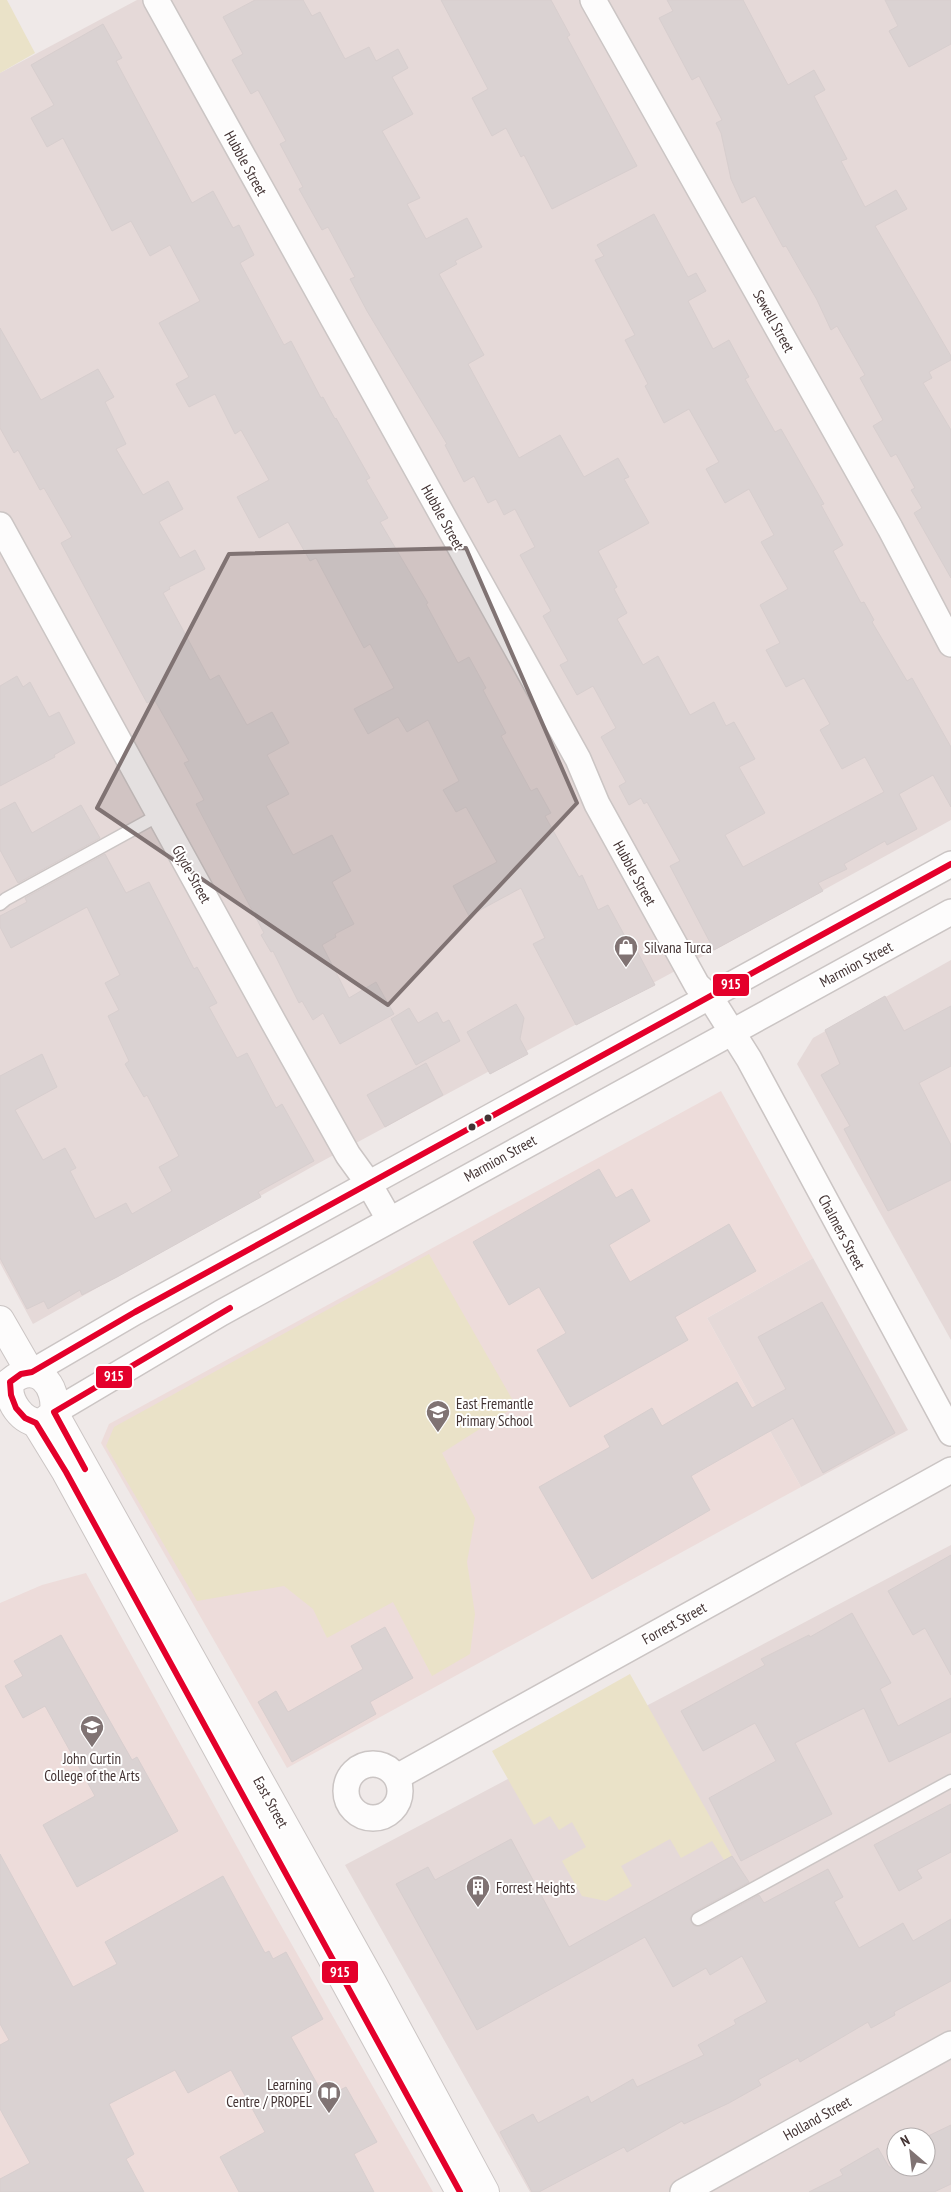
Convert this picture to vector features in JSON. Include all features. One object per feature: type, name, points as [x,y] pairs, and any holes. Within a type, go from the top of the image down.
[{"type":"street","name":"Hubble Street","points":[[156,0],[578,760],[597,804],[688,968],[697,984],[710,997],[732,1031]]},
{"type":"street","name":"Sewell Street","points":[[594,0],[890,528],[951,644]]},
{"type":"street","name":"Glyde Street","points":[[0,525],[348,1155],[369,1184],[389,1220]]},
{"type":"street","points":[[18,1372],[135,1312],[951,864]]},
{"type":"street","name":"Marmion Street","points":[[48,1416],[221,1313],[951,912]]},
{"type":"street","name":"Chalmers Street","points":[[732,1031],[749,1059],[951,1433]]},
{"type":"street","points":[[0,1320],[18,1372],[11,1398],[15,1406],[29,1421],[48,1416],[55,1400],[50,1387],[41,1377],[18,1372]]},
{"type":"street","name":"East Street","points":[[48,1416],[85,1507],[460,2192]]},
{"type":"street","name":"East Street","points":[[48,1416],[363,1967],[485,2192]]},
{"type":"street","name":"Forrest Street","points":[[397,1777],[951,1470]]},
{"type":"street","name":"Holland Street","points":[[683,2192],[951,2044]]},
{"type":"lane","points":[[0,904],[160,814]]},
{"type":"lane","points":[[698,1919],[951,1780]]},
{"type":"highlighted area","points":[[466,548],[577,803],[388,1005],[97,808],[229,554]]},
{"type":"shaded area","points":[[0,0],[7,0],[35,53],[0,73]]},
{"type":"shaded area","points":[[137,0],[951,0],[951,820],[317,1164],[33,1324],[0,1263],[0,73]]},
{"type":"shaded area","points":[[951,960],[951,1340],[797,1064],[813,1038]]},
{"type":"shaded area","name":"East Fremantle Primary School","points":[[721,1091],[813,1258],[707,1318],[801,1487],[287,1768],[101,1443],[109,1424]]},
{"type":"shaded area","points":[[429,1254],[516,1406],[442,1453],[475,1518],[467,1562],[475,1614],[470,1654],[432,1676],[393,1602],[327,1638],[313,1609],[284,1586],[197,1601],[106,1446],[114,1427]]},
{"type":"shaded area","points":[[813,1258],[908,1430],[801,1487],[707,1318]]},
{"type":"shaded area","points":[[951,1545],[951,2192],[530,2192],[345,1865]]},
{"type":"shaded area","name":"John Curtin College of the Arts","points":[[86,1573],[263,1894],[433,2192],[0,2192],[0,1603],[42,1585]]},
{"type":"shaded area","points":[[630,1674],[732,1856],[724,1860],[712,1841],[681,1858],[670,1839],[621,1866],[632,1886],[606,1901],[582,1896],[562,1861],[586,1847],[572,1822],[559,1830],[550,1816],[534,1825],[492,1751]]},
{"type":"building","points":[[255,0],[303,0],[312,16],[320,12],[345,59],[369,47],[376,61],[398,49],[408,68],[392,77],[413,114],[382,131],[420,198],[407,204],[426,239],[467,218],[482,247],[455,261],[457,264],[439,274],[484,355],[468,364],[519,458],[560,435],[584,477],[618,458],[629,477],[624,479],[649,523],[598,551],[617,587],[614,589],[627,613],[617,619],[643,665],[658,656],[690,715],[714,702],[726,726],[734,722],[755,759],[739,767],[765,813],[725,835],[743,867],[884,792],[865,757],[842,769],[820,730],[830,724],[804,678],[786,687],[766,650],[780,643],[760,605],[788,589],[761,542],[774,535],[749,489],[725,503],[706,469],[719,462],[689,409],[664,423],[645,386],[648,384],[625,340],[635,335],[595,260],[604,256],[597,245],[654,214],[688,277],[696,273],[706,291],[688,301],[713,349],[729,340],[749,377],[745,379],[775,432],[781,429],[824,504],[821,505],[843,545],[833,551],[861,603],[864,602],[874,620],[872,622],[907,681],[912,678],[951,747],[951,807],[933,775],[899,794],[917,829],[887,845],[885,841],[844,864],[847,869],[818,883],[823,891],[714,950],[670,866],[680,861],[647,802],[644,804],[641,798],[629,805],[619,786],[626,782],[601,737],[616,728],[593,686],[577,695],[560,665],[568,661],[543,616],[551,611],[520,555],[535,547],[515,509],[504,515],[496,499],[488,503],[474,476],[464,482],[445,445],[447,444],[367,311],[350,279],[355,277],[328,227],[322,230],[299,189],[303,187],[280,144],[286,141],[258,90],[251,94],[232,60],[243,54],[223,17]]},
{"type":"building","points":[[441,0],[551,0],[570,35],[567,37],[637,166],[552,209],[524,155],[521,157],[506,128],[492,136],[472,98],[488,89]]},
{"type":"building","points":[[667,0],[743,0],[788,85],[814,70],[825,90],[814,96],[847,159],[841,161],[865,207],[896,190],[907,209],[875,226],[951,356],[951,360],[929,372],[932,378],[923,383],[951,430],[951,578],[914,513],[922,508],[911,490],[915,488],[896,454],[891,457],[873,426],[883,420],[860,378],[865,375],[837,326],[831,330],[817,300],[786,246],[783,247],[755,196],[742,203],[731,179],[721,133],[716,123],[722,120],[699,76],[692,80],[659,18],[673,11]]},
{"type":"building","points":[[885,0],[951,0],[951,44],[909,67],[889,31],[898,26]]},
{"type":"building","points":[[103,24],[122,58],[116,61],[192,203],[213,191],[233,228],[239,225],[254,255],[240,263],[284,345],[291,341],[321,398],[323,397],[336,418],[370,478],[366,480],[388,518],[380,522],[428,603],[426,604],[458,663],[469,657],[486,688],[483,690],[506,733],[501,736],[531,791],[537,788],[551,813],[545,816],[579,877],[582,875],[598,910],[608,905],[634,953],[637,951],[655,985],[576,1025],[533,944],[545,938],[521,888],[469,916],[453,886],[497,862],[466,807],[456,812],[443,790],[459,781],[428,720],[407,732],[398,717],[368,734],[354,709],[394,688],[370,644],[364,648],[316,558],[310,561],[288,522],[259,538],[237,497],[269,480],[241,430],[235,434],[215,394],[189,407],[176,384],[189,377],[159,323],[200,301],[170,245],[150,256],[131,221],[112,231],[63,138],[47,147],[31,118],[54,105],[31,65]]},
{"type":"building","points":[[0,328],[41,400],[98,369],[114,397],[105,402],[126,444],[116,449],[143,495],[168,481],[183,509],[159,522],[180,558],[195,550],[205,569],[169,587],[170,589],[163,593],[210,680],[219,675],[247,725],[272,712],[289,743],[267,755],[289,794],[266,806],[293,855],[332,835],[351,871],[332,882],[354,924],[335,934],[336,937],[322,945],[349,998],[376,982],[394,1014],[340,1044],[323,1013],[313,1020],[302,1001],[299,1003],[273,951],[271,952],[261,935],[264,933],[196,804],[204,800],[184,763],[189,761],[154,699],[147,703],[61,543],[72,537],[44,488],[40,490],[18,450],[14,453],[0,428]]},
{"type":"building","points":[[17,676],[23,687],[30,682],[49,717],[59,712],[75,743],[54,755],[55,757],[0,786],[0,686]]},
{"type":"building","points":[[15,802],[32,833],[81,805],[100,838],[18,883],[0,850],[0,810]]},
{"type":"building","points":[[105,854],[126,893],[149,882],[194,969],[197,967],[217,1003],[209,1007],[237,1058],[247,1053],[276,1108],[282,1104],[314,1161],[258,1192],[261,1197],[117,1277],[82,1295],[80,1290],[48,1309],[44,1301],[27,1309],[0,1258],[0,1076],[42,1054],[57,1087],[15,1110],[43,1160],[65,1148],[76,1168],[70,1171],[95,1219],[126,1203],[132,1214],[172,1191],[159,1167],[179,1156],[147,1095],[144,1097],[125,1064],[129,1061],[108,1016],[119,1010],[105,983],[120,975],[87,907],[11,948],[0,927],[0,916],[27,902],[25,898]]},
{"type":"building","points":[[885,996],[904,1031],[951,1006],[951,1066],[919,1083],[951,1145],[951,1180],[888,1211],[844,1129],[850,1126],[821,1075],[840,1064],[825,1030]]},
{"type":"building","points":[[516,1004],[524,1018],[520,1039],[528,1054],[490,1074],[467,1032]]},
{"type":"building","points":[[409,1008],[418,1023],[437,1012],[443,1023],[449,1020],[460,1041],[416,1065],[391,1019]]},
{"type":"building","points":[[426,1063],[443,1095],[385,1127],[367,1095]]},
{"type":"building","points":[[599,1169],[616,1198],[632,1189],[650,1221],[609,1245],[630,1282],[729,1224],[756,1271],[675,1317],[688,1340],[570,1407],[537,1350],[566,1333],[539,1287],[509,1305],[473,1242]]},
{"type":"building","points":[[822,1302],[895,1433],[823,1473],[793,1418],[691,1476],[710,1510],[592,1579],[539,1487],[610,1447],[604,1436],[652,1408],[662,1426],[737,1382],[752,1408],[786,1389],[758,1337]]},
{"type":"building","points":[[951,1555],[951,1675],[925,1628],[913,1635],[888,1591]]},
{"type":"building","points":[[852,1613],[891,1683],[880,1689],[898,1726],[951,1698],[951,1732],[889,1762],[864,1708],[795,1743],[832,1814],[741,1861],[709,1798],[776,1761],[755,1723],[703,1751],[681,1711],[765,1665],[761,1659],[809,1635],[810,1637]]},
{"type":"building","points":[[385,1627],[413,1678],[370,1702],[376,1714],[292,1762],[258,1702],[276,1691],[288,1712],[363,1669],[351,1646]]},
{"type":"building","points":[[61,1635],[132,1760],[137,1757],[178,1831],[77,1887],[43,1825],[95,1796],[45,1706],[23,1718],[5,1686],[23,1676],[14,1661]]},
{"type":"building","points":[[951,1804],[951,1852],[917,1870],[922,1878],[899,1891],[874,1845]]},
{"type":"building","points":[[511,1839],[569,1947],[732,1856],[749,1882],[694,1912],[690,1919],[694,1926],[702,1926],[759,1895],[764,1903],[828,1869],[843,1897],[834,1902],[859,1948],[903,1923],[913,1941],[951,1919],[951,1981],[894,2012],[895,2015],[871,2028],[868,2022],[800,2062],[798,2058],[758,2080],[761,2085],[729,2103],[684,2124],[682,2121],[627,2152],[624,2147],[539,2192],[532,2192],[500,2132],[533,2114],[538,2123],[588,2096],[591,2103],[633,2079],[637,2087],[704,2055],[698,2045],[736,2024],[734,2020],[767,2002],[742,1956],[710,1975],[706,1968],[673,1987],[645,1937],[477,2030],[396,1884],[428,1867],[435,1880]]},
{"type":"building","points":[[0,1854],[73,1987],[117,1964],[105,1942],[223,1876],[265,1953],[269,1951],[273,1959],[286,1952],[323,2019],[291,2037],[325,2098],[346,2087],[377,2142],[354,2154],[374,2192],[239,2192],[220,2157],[265,2132],[231,2070],[188,2093],[175,2070],[109,2104],[134,2154],[126,2159],[144,2192],[0,2192],[0,2179],[30,2163],[0,2109],[0,2045],[9,2040],[0,2024]]},
{"type":"building","points":[[951,2125],[951,2184],[934,2192],[809,2192],[843,2175],[840,2170],[878,2148],[886,2162],[886,2177],[936,2177],[936,2132]]},
{"type":"transit line","name":"915","points":[[460,2192],[66,1472],[36,1423],[25,1418],[16,1408],[11,1395],[10,1382],[21,1374],[32,1372],[135,1312],[951,864]]},
{"type":"transit line","name":"915","points":[[85,1469],[54,1412],[230,1308]]},
{"type":"place","name":"Silvana Turca","points":[[626,968]]},
{"type":"place","name":"East Fremantle Primary School","points":[[438,1433]]},
{"type":"place","name":"John Curtin College of the Arts","points":[[92,1748]]},
{"type":"place","name":"Forrest Heights","points":[[478,1908]]},
{"type":"place","name":"Learning Centre / PROPEL","points":[[329,2114]]}]
